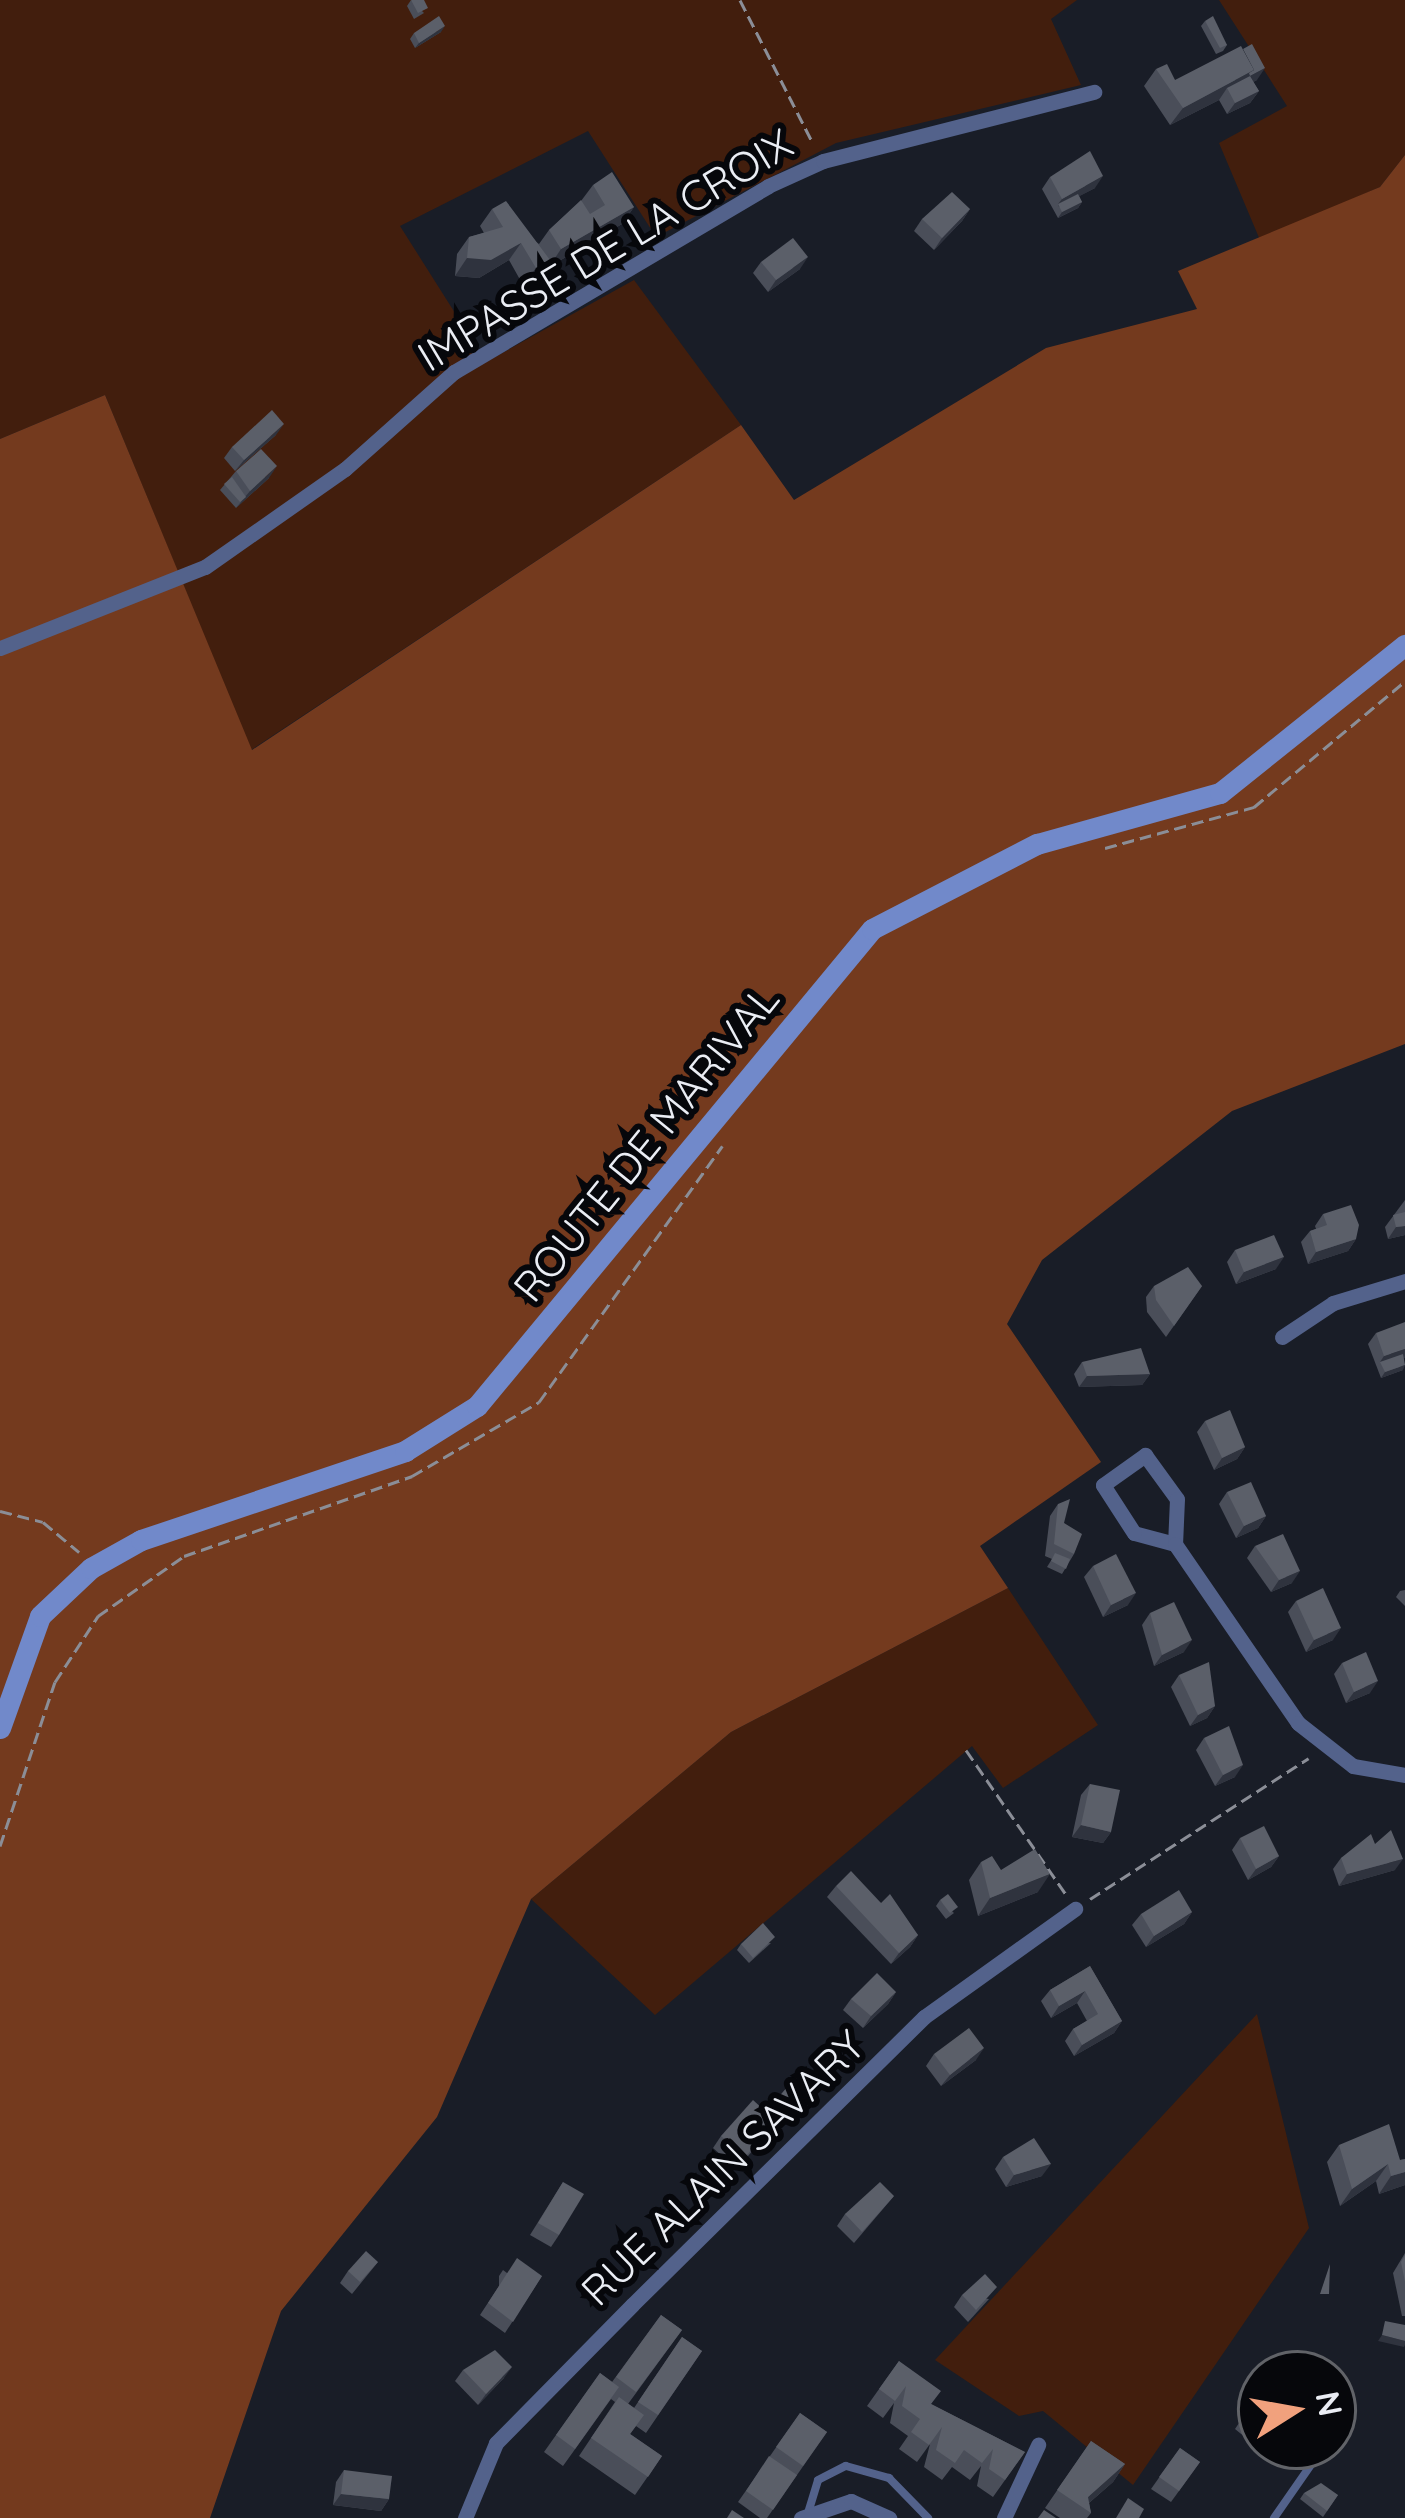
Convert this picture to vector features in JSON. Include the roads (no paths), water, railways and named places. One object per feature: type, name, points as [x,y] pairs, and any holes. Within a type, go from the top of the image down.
[{"type":"main road","name":"ROUTE DE MARIVAL","points":[[0,1728],[40,1616],[91,1568],[456,1424],[548,1329],[872,929],[1037,844],[1220,793],[1405,645]]},
{"type":"street","name":"IMPASSE DE LA CROIX","points":[[0,648],[205,567],[345,469],[454,372],[823,161],[1094,92]]},
{"type":"street","points":[[1282,1337],[1333,1303],[1405,1281]]},
{"type":"street","points":[[1175,1544],[1134,1533],[1103,1485],[1145,1455],[1178,1499],[1175,1544],[1321,1750],[1405,1775]]},
{"type":"street","name":"RUE ALAIN SAVARY","points":[[465,2518],[496,2443],[632,2305],[924,2017],[1076,1909]]},
{"type":"street","points":[[1004,2518],[1038,2445]]},
{"type":"street","points":[[804,2515],[851,2501],[889,2518]]},
{"type":"lane","points":[[804,2515],[818,2480],[846,2466],[889,2478],[928,2518]]},
{"type":"lane","points":[[1274,2518],[1307,2470]]}]
